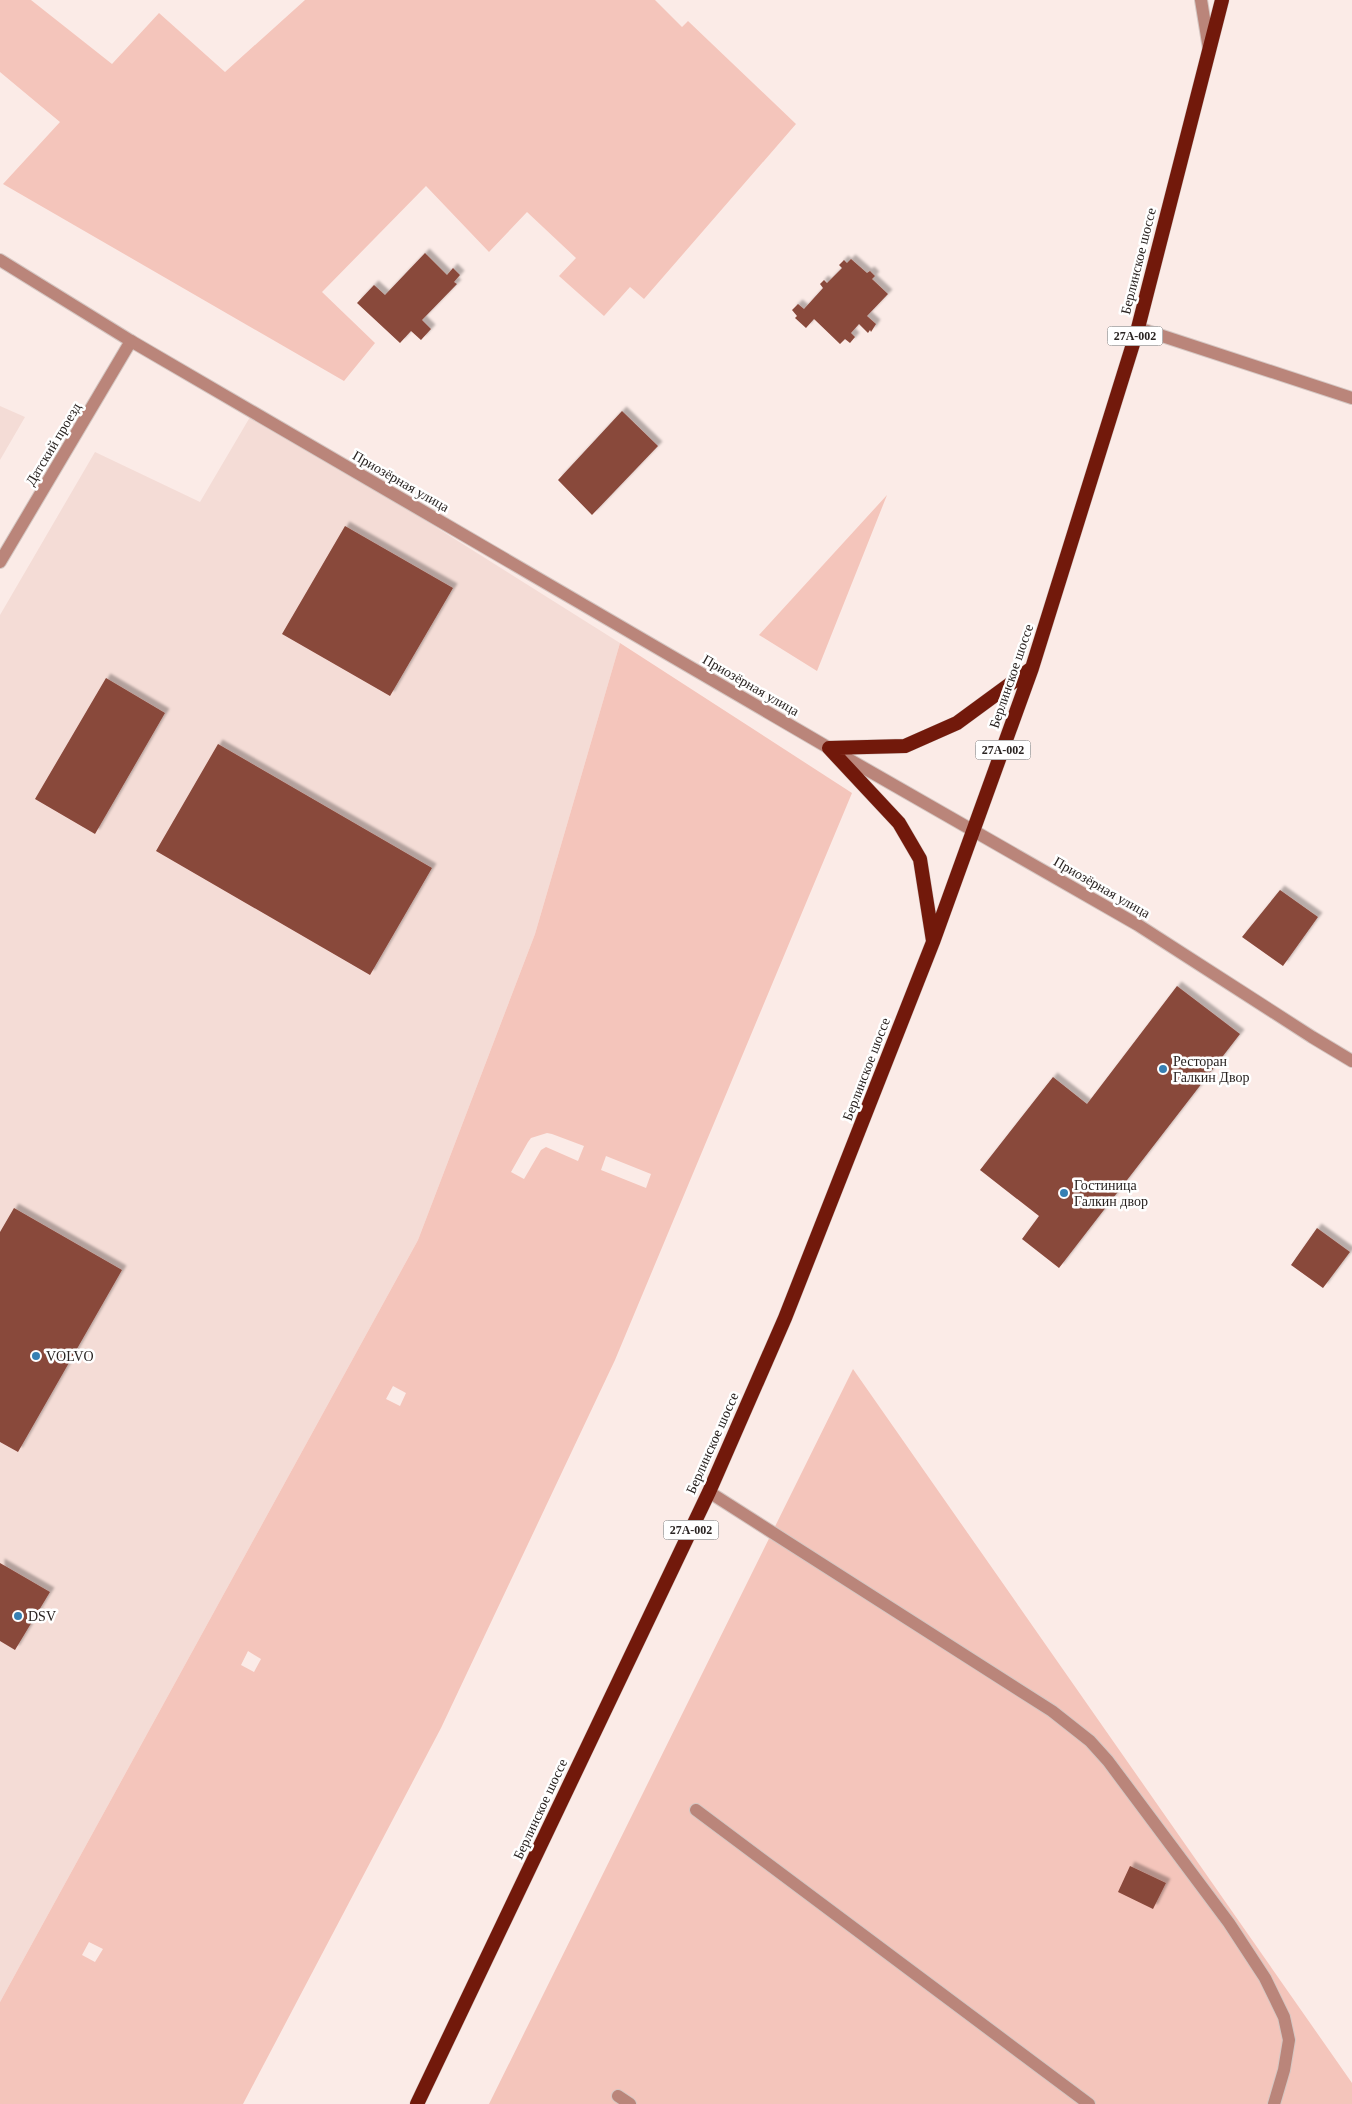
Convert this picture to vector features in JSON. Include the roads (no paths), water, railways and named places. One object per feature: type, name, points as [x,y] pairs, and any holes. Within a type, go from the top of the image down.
[{"type":"highway","name":"Берлинское шоссе","points":[[417,2104],[709,1492],[785,1318],[933,942],[1032,668],[1138,328],[1222,0]]},
{"type":"highway","points":[[829,748],[905,746],[957,723],[1032,668]]},
{"type":"highway","points":[[829,748],[898,823],[920,859],[933,942]]},
{"type":"street","points":[[1201,0],[1209,49]]},
{"type":"street","name":"Приозёрная улица","points":[[0,260],[131,341],[829,748],[1138,925],[1352,1061]]},
{"type":"street","points":[[1138,328],[1352,398]]},
{"type":"street","name":"Датский проезд","points":[[0,562],[131,341]]},
{"type":"street","points":[[709,1492],[1044,1706],[1090,1741],[1149,1814],[1229,1923],[1265,1978],[1284,2017],[1289,2040],[1284,2070],[1274,2104]]},
{"type":"street","points":[[696,1810],[1089,2104]]},
{"type":"street","points":[[618,2096],[630,2104]]},
{"type":"place","name":"Ресторан Галкин Двор","points":[[1163,1069]]},
{"type":"place","name":"Гостиница Галкин двор","points":[[1064,1193]]},
{"type":"place","name":"VOLVO","points":[[36,1356]]},
{"type":"place","name":"DSV","points":[[18,1616]]}]
